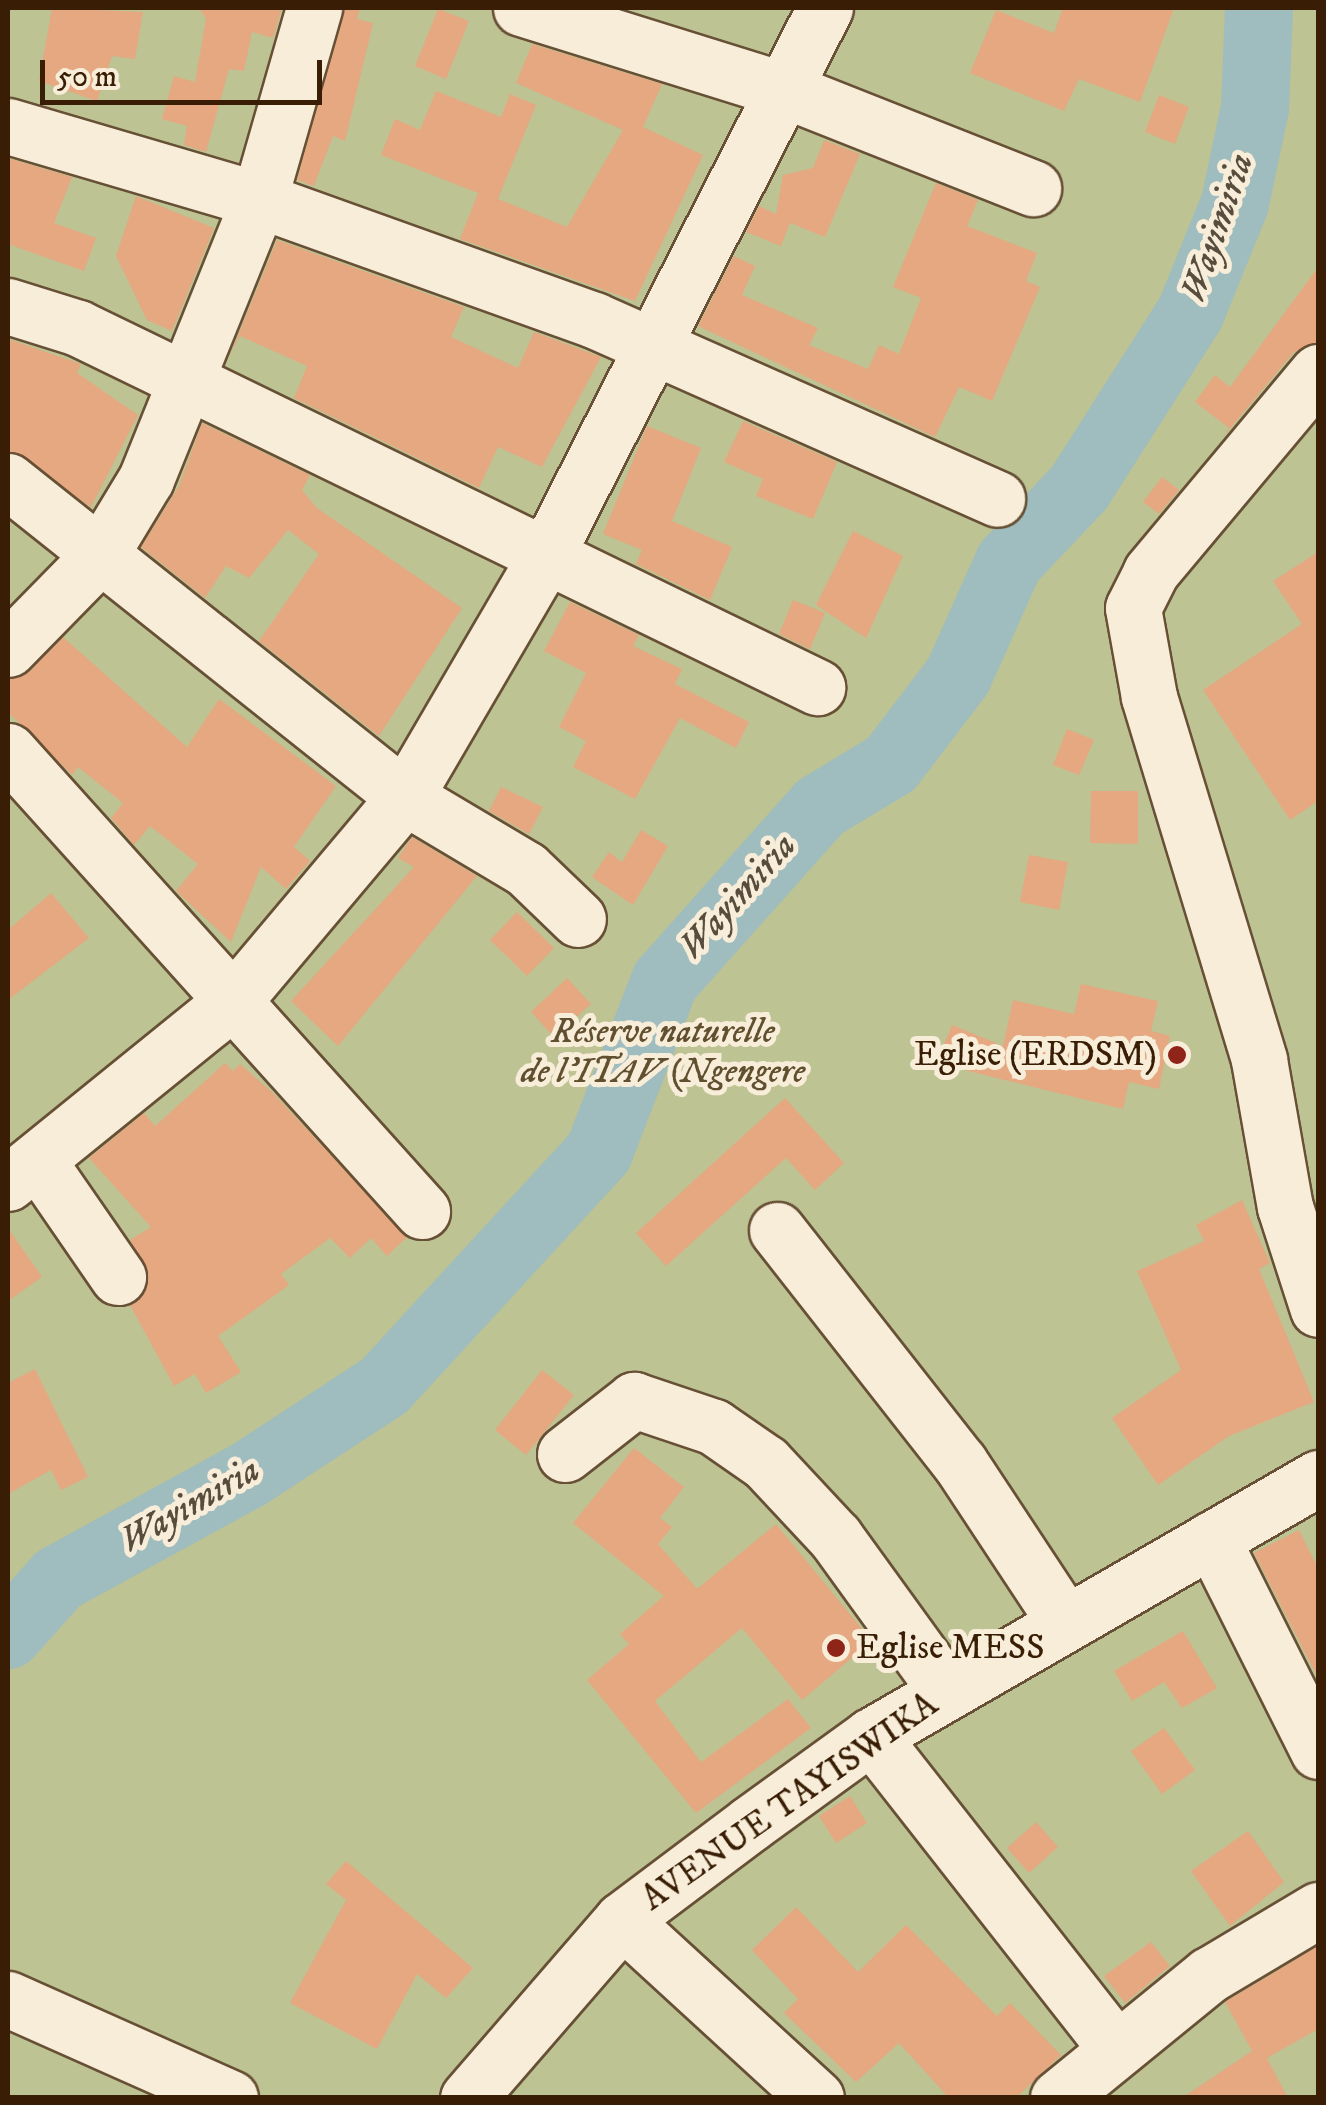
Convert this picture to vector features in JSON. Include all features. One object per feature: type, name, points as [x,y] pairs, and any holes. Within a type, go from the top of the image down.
[{"type":"street","points":[[8,649],[100,555],[146,479],[259,200],[314,8]]},
{"type":"street","points":[[521,8],[785,90],[1033,188]]},
{"type":"street","points":[[118,1277],[23,1172],[234,1000],[405,797],[545,558],[649,344],[826,8]]},
{"type":"street","points":[[8,126],[259,200],[649,344],[997,499]]},
{"type":"street","points":[[8,306],[188,380],[817,688]]},
{"type":"street","points":[[1318,372],[1151,572],[1133,608],[1149,698],[1258,1060],[1285,1206],[1318,1309]]},
{"type":"street","points":[[8,481],[405,797],[526,870],[578,919]]},
{"type":"street","points":[[8,751],[422,1211]]},
{"type":"street","points":[[777,1230],[960,1463],[1064,1621]]},
{"type":"street","points":[[565,1454],[634,1400],[714,1427],[766,1463],[835,1538],[947,1692]]},
{"type":"street","name":"AVENUE TAYISWIKA","points":[[468,2098],[622,1920],[870,1736],[1318,1478]]},
{"type":"street","points":[[1212,1539],[1318,1751]]},
{"type":"street","points":[[870,1736],[1116,2048]]},
{"type":"street","points":[[1058,2098],[1209,1975],[1318,1910]]},
{"type":"street","points":[[622,1920],[816,2098]]},
{"type":"street","points":[[8,2000],[230,2098]]},
{"type":"green space","name":"Réserve naturelle de l'ITAV (Ngengere","points":[[8,8],[1318,8],[1318,2097],[8,2097]]},
{"type":"building","points":[[52,8],[143,12],[135,59],[112,56],[97,101],[39,81]]},
{"type":"building","points":[[199,8],[282,8],[273,38],[252,32],[244,71],[229,69],[206,152],[184,145],[187,126],[162,119],[174,76],[195,82],[206,19]]},
{"type":"building","points":[[344,8],[360,8],[357,19],[373,23],[345,141],[333,136],[314,186],[297,180]]},
{"type":"building","points":[[1063,8],[1174,8],[1140,102],[1079,79],[1064,111],[970,73],[996,10],[1054,33]]},
{"type":"building","points":[[438,9],[469,21],[446,79],[415,66]]},
{"type":"building","points":[[532,44],[662,84],[643,127],[703,155],[635,301],[460,239],[478,193],[381,155],[395,119],[420,130],[436,91],[501,117],[510,94],[536,105],[498,199],[567,227],[623,130],[516,83]]},
{"type":"building","points":[[1159,95],[1189,107],[1175,144],[1145,132]]},
{"type":"building","points":[[824,140],[860,154],[825,237],[790,223],[781,246],[746,232],[759,206],[776,214],[783,175],[813,168]]},
{"type":"building","points":[[8,158],[72,177],[54,223],[96,238],[84,271],[8,244]]},
{"type":"building","points":[[936,183],[978,200],[967,226],[1037,253],[1026,281],[1040,287],[992,401],[959,387],[935,437],[698,326],[734,256],[755,266],[742,295],[818,328],[809,345],[868,369],[879,345],[899,354],[921,298],[893,287]]},
{"type":"building","points":[[136,196],[214,228],[172,331],[147,320],[116,256]]},
{"type":"building","points":[[277,240],[464,307],[451,337],[518,368],[534,332],[601,357],[542,467],[498,447],[479,488],[294,398],[307,366],[240,336],[230,355]]},
{"type":"building","points":[[1318,267],[1318,342],[1294,352],[1222,438],[1229,428],[1195,402],[1215,375],[1230,387]]},
{"type":"building","points":[[8,339],[81,364],[77,373],[138,415],[91,507],[8,451]]},
{"type":"building","points":[[743,421],[837,462],[813,519],[756,496],[763,479],[724,462]]},
{"type":"building","points":[[202,423],[310,475],[302,490],[317,508],[462,608],[379,736],[259,641],[319,554],[288,530],[249,578],[226,566],[205,598],[141,547],[179,486]]},
{"type":"building","points":[[647,426],[701,448],[672,521],[732,547],[710,600],[636,564],[642,550],[603,534]]},
{"type":"building","points":[[1162,477],[1179,490],[1159,514],[1143,502]]},
{"type":"building","points":[[853,531],[903,556],[866,638],[816,605]]},
{"type":"building","points":[[1318,552],[1318,801],[1290,820],[1203,690],[1302,624],[1273,581]]},
{"type":"building","points":[[793,600],[825,613],[810,649],[779,634]]},
{"type":"building","points":[[570,602],[639,635],[633,646],[682,669],[675,684],[749,722],[736,748],[680,718],[635,799],[573,767],[586,741],[559,727],[586,673],[544,651]]},
{"type":"building","points":[[63,637],[187,747],[219,699],[336,786],[294,847],[310,861],[286,889],[261,867],[231,942],[176,891],[198,864],[150,826],[134,845],[111,818],[123,803],[78,767],[72,775],[8,712],[8,679],[30,671]]},
{"type":"building","points":[[1067,729],[1094,740],[1079,775],[1053,765]]},
{"type":"building","points":[[501,787],[543,807],[529,834],[489,811]]},
{"type":"building","points":[[1091,791],[1138,791],[1138,844],[1090,843]]},
{"type":"building","points":[[641,830],[668,846],[633,905],[592,877],[609,852],[622,862]]},
{"type":"building","points":[[412,837],[477,876],[338,1046],[291,1001],[414,867],[398,858]]},
{"type":"building","points":[[1029,855],[1068,862],[1059,910],[1020,902]]},
{"type":"building","points":[[51,893],[89,938],[8,1000],[8,930]]},
{"type":"building","points":[[517,912],[554,948],[527,976],[490,940]]},
{"type":"building","points":[[567,978],[591,1004],[554,1037],[531,1012]]},
{"type":"building","points":[[1081,984],[1158,1001],[1151,1031],[1170,1036],[1159,1089],[1129,1082],[1123,1109],[936,1063],[952,1025],[1003,1046],[1013,1000],[1074,1014]]},
{"type":"building","points":[[225,1063],[233,1071],[240,1064],[272,1092],[407,1237],[387,1256],[371,1238],[350,1258],[330,1238],[281,1274],[289,1285],[218,1336],[241,1372],[206,1393],[195,1374],[174,1386],[130,1305],[149,1275],[130,1240],[151,1227],[89,1158],[144,1113],[155,1126]]},
{"type":"building","points":[[785,1098],[844,1163],[815,1190],[786,1158],[666,1266],[636,1233]]},
{"type":"building","points":[[1242,1200],[1270,1263],[1259,1269],[1314,1402],[1229,1436],[1158,1485],[1112,1418],[1181,1370],[1137,1271],[1204,1241],[1196,1225]]},
{"type":"building","points":[[8,1228],[42,1277],[8,1301]]},
{"type":"building","points":[[35,1369],[88,1477],[61,1490],[51,1470],[8,1494],[8,1383]]},
{"type":"building","points":[[542,1370],[574,1395],[526,1455],[495,1430]]},
{"type":"building","points":[[634,1448],[684,1487],[660,1518],[672,1527],[658,1544],[697,1589],[776,1524],[872,1641],[802,1700],[742,1628],[655,1701],[701,1762],[788,1699],[811,1728],[696,1813],[587,1680],[629,1644],[620,1634],[664,1596],[573,1523]]},
{"type":"building","points":[[1299,1530],[1318,1568],[1318,1678],[1254,1553]]},
{"type":"building","points":[[1183,1631],[1217,1688],[1182,1708],[1164,1682],[1132,1701],[1114,1671]]},
{"type":"building","points":[[1164,1728],[1195,1770],[1162,1794],[1131,1751]]},
{"type":"building","points":[[850,1796],[867,1823],[836,1843],[819,1816]]},
{"type":"building","points":[[1036,1822],[1058,1847],[1029,1873],[1007,1848]]},
{"type":"building","points":[[1248,1831],[1284,1882],[1230,1926],[1191,1871]]},
{"type":"building","points":[[346,1861],[473,1968],[446,1998],[417,1974],[377,2049],[290,2003],[346,1900],[326,1884]]},
{"type":"building","points":[[796,1907],[858,1972],[906,1925],[997,2016],[1010,2003],[1061,2055],[1016,2098],[949,2098],[899,2043],[856,2082],[784,2013],[798,1999],[752,1950]]},
{"type":"building","points":[[1151,1942],[1170,1966],[1125,2003],[1104,1976]]},
{"type":"building","points":[[1318,1946],[1318,2029],[1267,2058],[1288,2098],[1182,2098],[1252,2051],[1225,2002]]},
{"type":"waterway","name":"Wayimiria","points":[[8,1635],[58,1579],[248,1475],[384,1386],[599,1152],[665,981],[820,807],[891,764],[958,676],[1009,562],[1079,488],[1190,314],[1235,203],[1255,108],[1259,8]]},
{"type":"place","name":"Eglise (ERDSM)","points":[[1177,1055]]},
{"type":"place","name":"Eglise MESS","points":[[836,1648]]}]
